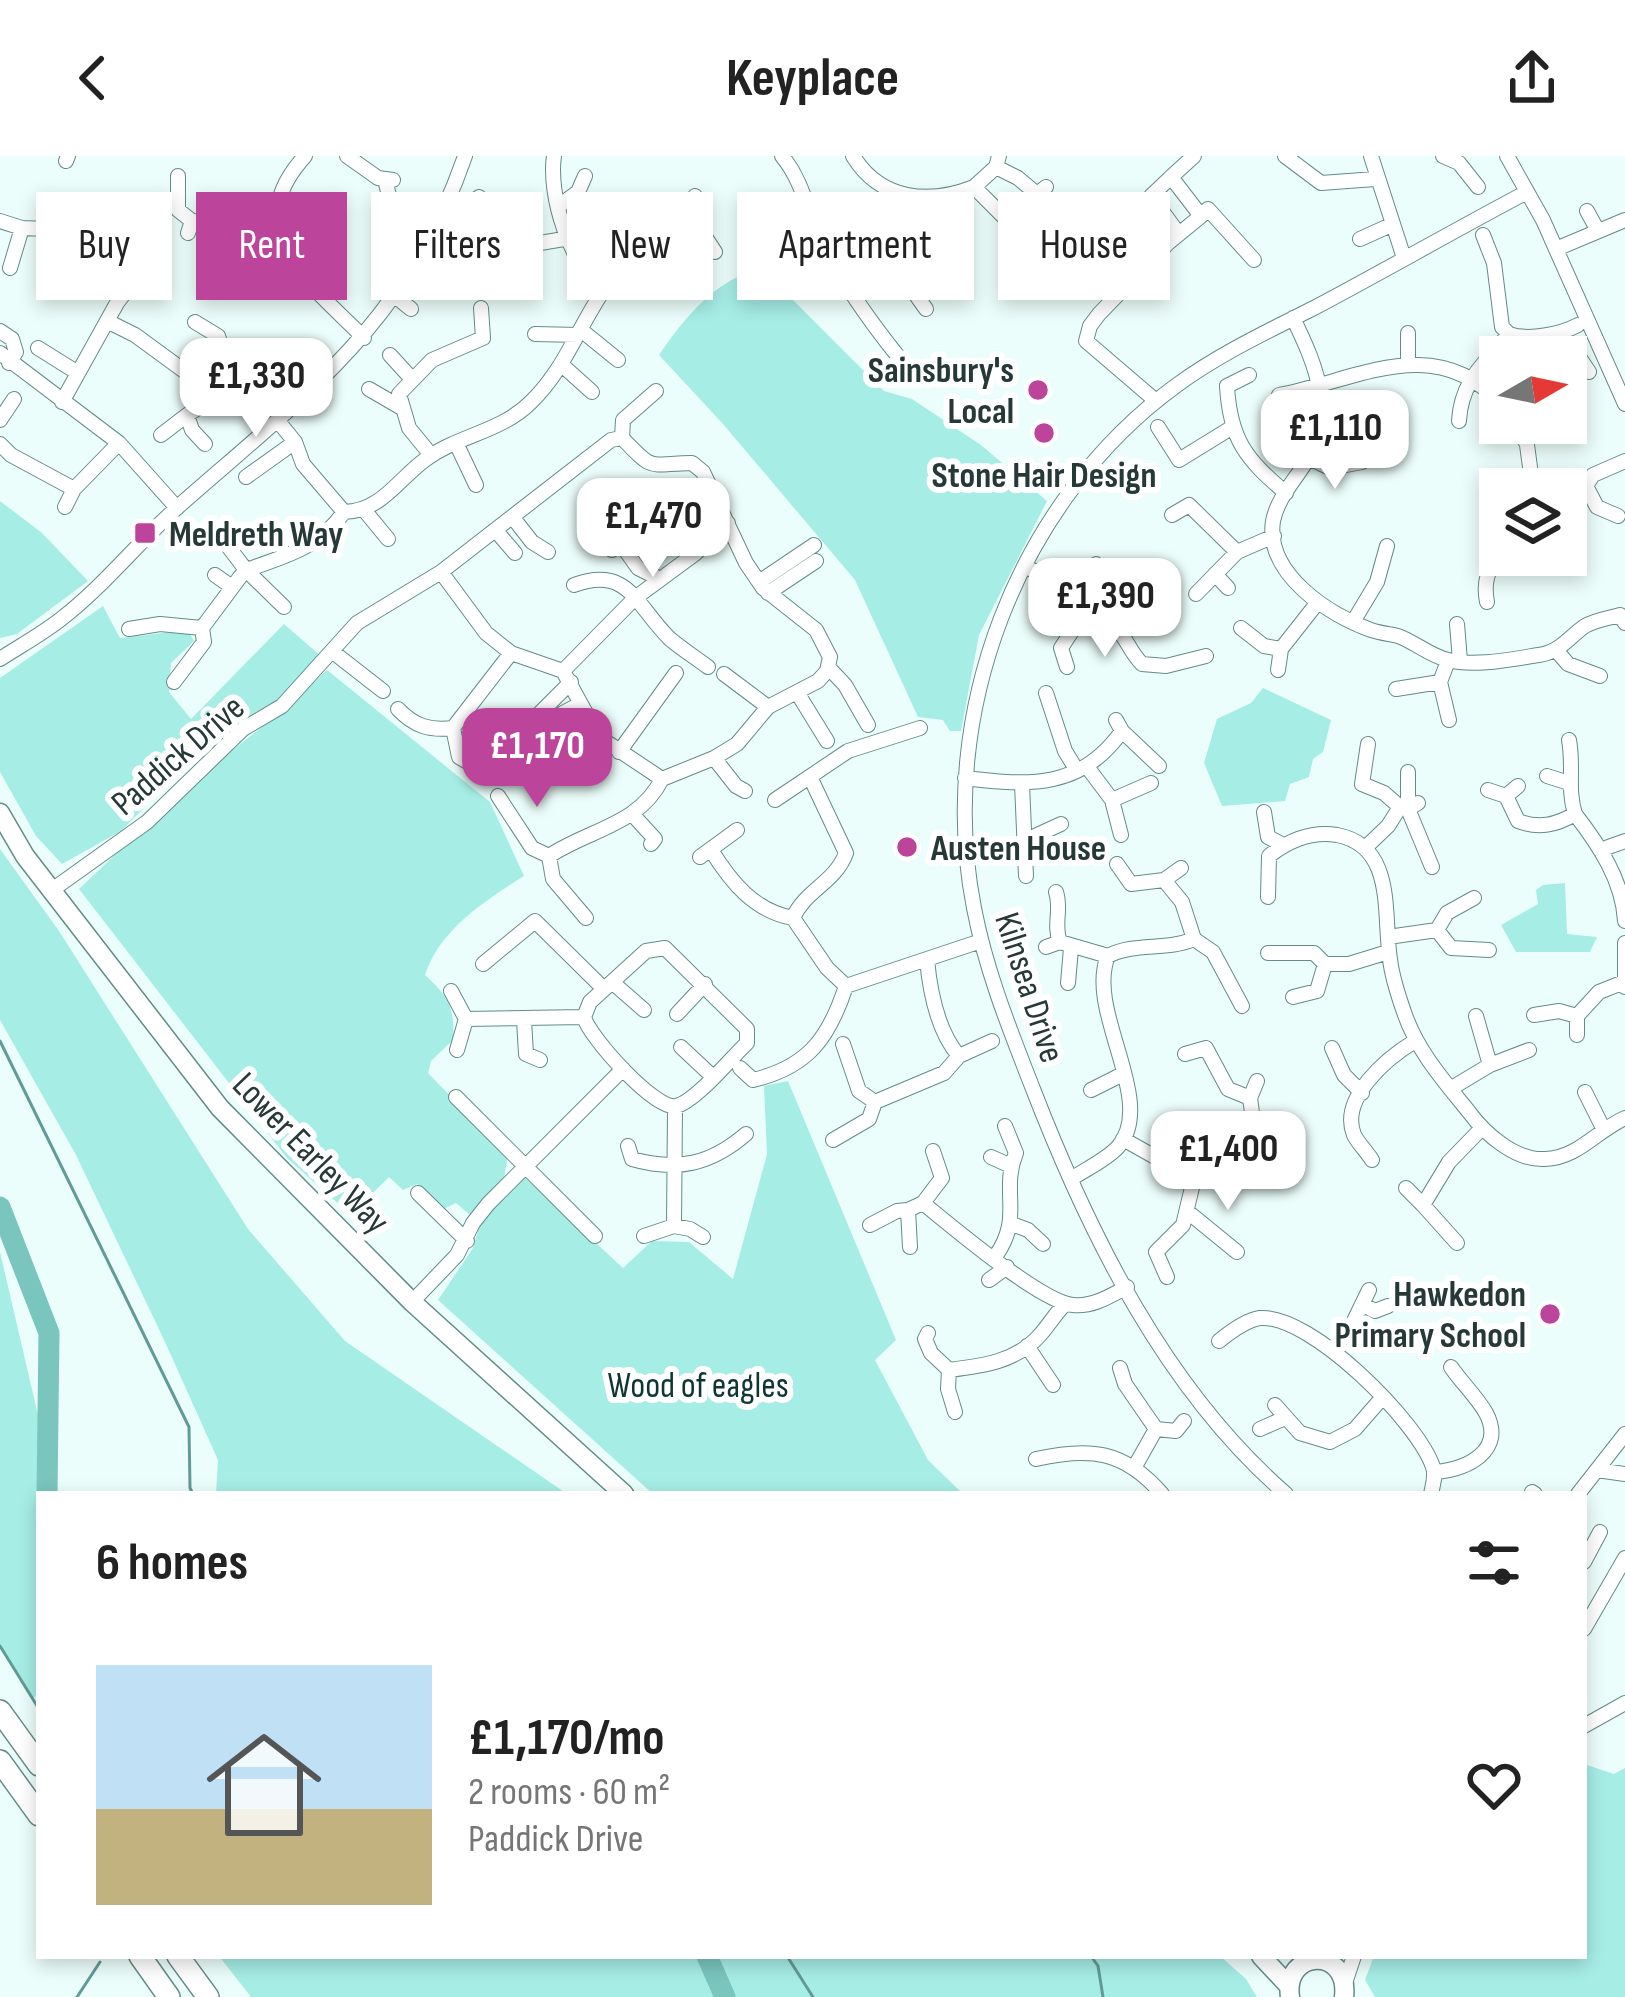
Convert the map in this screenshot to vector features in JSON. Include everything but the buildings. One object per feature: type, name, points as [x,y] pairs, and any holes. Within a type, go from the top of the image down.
[{"type":"highway","points":[[0,1711],[36,1761]]},
{"type":"highway","points":[[0,1761],[36,1811]]},
{"type":"highway","points":[[142,1959],[169,1997]]},
{"type":"highway","points":[[180,1959],[208,1997]]},
{"type":"main road","name":"Lower Earley Way","points":[[0,813],[52,890],[220,1108],[412,1302],[621,1491]]},
{"type":"main road","points":[[1263,1959],[1289,1992],[1312,1960],[1333,1965],[1346,1992]]},
{"type":"street","points":[[281,192],[288,174],[304,156]]},
{"type":"street","points":[[347,156],[389,180],[390,192]]},
{"type":"street","points":[[452,192],[465,156]]},
{"type":"street","points":[[554,156],[550,179],[567,229]]},
{"type":"street","points":[[782,156],[802,192]]},
{"type":"street","points":[[853,156],[864,175],[893,192]]},
{"type":"street","points":[[1178,233],[1152,199],[1155,189],[1194,156]]},
{"type":"street","points":[[1285,156],[1321,182],[1376,179]]},
{"type":"street","points":[[1370,156],[1404,258]]},
{"type":"street","points":[[1443,156],[1459,163],[1478,187]]},
{"type":"street","points":[[1507,156],[1556,249],[1625,404]]},
{"type":"street","points":[[952,192],[974,187],[998,161],[1037,194],[1046,187]]},
{"type":"street","points":[[178,176],[178,210],[190,227],[196,227]]},
{"type":"street","points":[[559,206],[578,192],[585,176]]},
{"type":"street","points":[[1171,177],[1201,216]]},
{"type":"street","points":[[1316,200],[1321,182]]},
{"type":"street","points":[[974,187],[998,211]]},
{"type":"street","name":"Kilnsea Drive","points":[[1283,1491],[1208,1415],[1127,1287],[1071,1179],[1000,1002],[981,941],[968,862],[967,742],[1004,610],[1025,566],[1082,479],[1156,401],[1207,365],[1527,192]]},
{"type":"street","points":[[1156,401],[1086,341],[1090,326],[1178,233],[1208,209],[1254,260]]},
{"type":"street","points":[[1587,212],[1598,231]]},
{"type":"street","points":[[1556,249],[1625,220]]},
{"type":"street","points":[[0,221],[36,229]]},
{"type":"street","points":[[1360,239],[1391,225]]},
{"type":"street","points":[[10,268],[22,228]]},
{"type":"street","points":[[1484,236],[1494,263],[1488,283],[1502,327],[1509,334],[1519,338],[1563,332],[1578,325]]},
{"type":"street","points":[[62,402],[120,300]]},
{"type":"street","points":[[329,300],[364,338]]},
{"type":"street","points":[[0,656],[63,618],[364,338],[392,300]]},
{"type":"street","points":[[400,300],[411,309]]},
{"type":"street","points":[[344,512],[364,511],[431,455],[500,426],[526,407],[562,365],[598,300]]},
{"type":"street","points":[[857,300],[897,355]]},
{"type":"street","points":[[920,300],[926,309]]},
{"type":"street","points":[[431,455],[418,441],[398,394],[432,360],[483,338],[481,308]]},
{"type":"street","points":[[1293,318],[1312,355],[1320,386],[1322,427],[1309,458],[1277,507],[1274,536],[1288,571],[1318,602],[1353,622],[1454,661],[1491,661],[1556,650],[1588,624],[1624,613]]},
{"type":"street","points":[[106,321],[135,335],[202,384]]},
{"type":"street","points":[[195,322],[218,336],[228,367],[276,389]]},
{"type":"street","points":[[0,331],[12,340],[16,352],[4,358],[119,443],[177,508]]},
{"type":"street","points":[[1563,332],[1589,371]]},
{"type":"street","points":[[535,334],[580,333],[618,360]]},
{"type":"street","points":[[1408,333],[1408,364]]},
{"type":"street","points":[[1459,421],[1460,398],[1469,378],[1509,334]]},
{"type":"street","points":[[38,348],[78,373]]},
{"type":"street","points":[[458,348],[472,357]]},
{"type":"street","points":[[390,355],[411,378]]},
{"type":"street","points":[[1279,395],[1378,367],[1408,364],[1469,378],[1479,386]]},
{"type":"street","points":[[562,365],[592,392]]},
{"type":"street","points":[[161,435],[187,410],[202,384],[228,367]]},
{"type":"street","points":[[1249,375],[1227,386],[1231,428],[1246,455],[1286,493]]},
{"type":"street","points":[[369,389],[400,407]]},
{"type":"street","name":"Paddick Drive","points":[[52,890],[147,822],[243,729],[282,706],[357,623],[442,572],[611,440],[622,438],[623,420],[651,392]]},
{"type":"street","points":[[0,420],[14,400]]},
{"type":"street","points":[[187,410],[192,430],[205,444]]},
{"type":"street","points":[[278,421],[295,442],[303,464],[344,512]]},
{"type":"street","points":[[1158,427],[1179,460],[1231,428]]},
{"type":"street","points":[[549,856],[573,840],[633,815],[646,806],[662,779],[736,744],[768,707],[818,681],[830,657],[816,629],[764,588],[703,472],[692,463],[652,467],[622,438]]},
{"type":"street","points":[[246,477],[295,442]]},
{"type":"street","points":[[65,507],[74,489],[119,443]]},
{"type":"street","points":[[0,444],[74,489]]},
{"type":"street","points":[[458,445],[476,485]]},
{"type":"street","points":[[1309,458],[1330,468],[1362,462]]},
{"type":"street","points":[[1587,484],[1593,475],[1625,461]]},
{"type":"street","points":[[1587,488],[1598,507],[1618,516]]},
{"type":"street","points":[[1172,515],[1187,500],[1237,553]]},
{"type":"street","points":[[364,511],[388,539]]},
{"type":"street","points":[[174,682],[204,642],[202,628],[246,570],[311,546],[330,532],[344,512]]},
{"type":"street","points":[[514,519],[532,542],[548,552]]},
{"type":"street","points":[[525,728],[635,598],[728,523]]},
{"type":"street","points":[[647,525],[617,547],[638,568],[658,578]]},
{"type":"street","points":[[497,532],[515,553]]},
{"type":"street","points":[[1196,594],[1237,553],[1274,536]]},
{"type":"street","points":[[224,541],[284,607]]},
{"type":"street","points":[[1353,622],[1377,582],[1387,546]]},
{"type":"street","points":[[764,588],[815,553]]},
{"type":"street","points":[[1075,596],[1096,564]]},
{"type":"street","points":[[1025,566],[1089,605],[1120,631],[1126,648],[1142,664],[1166,666],[1206,656]]},
{"type":"street","points":[[442,572],[486,633],[511,652],[544,661],[567,676],[599,737],[662,779]]},
{"type":"street","points":[[1215,574],[1228,587]]},
{"type":"street","points":[[215,575],[232,587]]},
{"type":"street","points":[[1487,576],[1487,602]]},
{"type":"street","points":[[574,585],[604,577],[625,586],[670,639],[708,667]]},
{"type":"street","points":[[1278,670],[1281,649],[1318,602]]},
{"type":"street","points":[[1045,657],[1061,648],[1089,605]]},
{"type":"street","points":[[129,628],[160,624],[202,628]]},
{"type":"street","points":[[1396,688],[1439,682],[1454,661],[1457,624]]},
{"type":"street","points":[[1241,628],[1264,646],[1281,649]]},
{"type":"street","points":[[1061,648],[1067,667]]},
{"type":"street","points":[[1556,650],[1568,664],[1600,676]]},
{"type":"street","points":[[333,652],[383,692]]},
{"type":"street","points":[[398,709],[432,731],[453,728],[511,652]]},
{"type":"street","points":[[828,667],[868,724]]},
{"type":"street","points":[[619,752],[676,673]]},
{"type":"street","points":[[724,674],[768,707]]},
{"type":"street","points":[[1439,682],[1449,720]]},
{"type":"street","points":[[1046,693],[1065,751],[1112,800],[1120,835]]},
{"type":"street","points":[[798,694],[827,741]]},
{"type":"street","points":[[542,736],[563,712],[580,704]]},
{"type":"street","points":[[1055,721],[1074,716]]},
{"type":"street","points":[[964,778],[1022,784],[1059,777],[1082,769],[1119,726],[1159,766]]},
{"type":"street","points":[[453,728],[459,757],[471,764]]},
{"type":"street","points":[[775,800],[811,778],[920,728]]},
{"type":"street","points":[[1568,740],[1575,814],[1600,850],[1624,902],[1625,921]]},
{"type":"street","points":[[1368,744],[1362,784],[1409,806]]},
{"type":"street","points":[[714,758],[745,791]]},
{"type":"street","points":[[1408,772],[1409,806],[1432,866]]},
{"type":"street","points":[[1547,776],[1570,783]]},
{"type":"street","points":[[794,918],[801,899],[839,871],[845,854],[811,778]]},
{"type":"street","points":[[1112,800],[1151,783]]},
{"type":"street","points":[[1022,784],[1026,876]]},
{"type":"street","points":[[1488,790],[1512,791],[1518,821],[1532,826],[1560,823],[1575,814]]},
{"type":"street","points":[[498,796],[532,848],[549,856]]},
{"type":"street","points":[[1365,848],[1409,806]]},
{"type":"street","points":[[1264,812],[1268,837],[1283,845]]},
{"type":"street","points":[[633,815],[656,840]]},
{"type":"street","points":[[1024,841],[1061,824]]},
{"type":"street","points":[[737,830],[705,854],[733,886],[781,916],[794,918],[827,968],[846,986]]},
{"type":"street","points":[[1268,897],[1268,856],[1283,845],[1324,833],[1354,840],[1381,873],[1394,983],[1415,1041],[1482,1128],[1509,1148],[1546,1160],[1579,1150],[1604,1128],[1625,1118]]},
{"type":"street","points":[[1600,850],[1625,841]]},
{"type":"street","points":[[549,856],[553,879],[586,918]]},
{"type":"street","points":[[1117,864],[1131,884],[1164,880],[1181,868]]},
{"type":"street","points":[[1164,880],[1182,902],[1194,939],[1213,952],[1242,1006]]},
{"type":"street","points":[[1056,892],[1060,905],[1054,926],[1068,983]]},
{"type":"street","points":[[1268,953],[1314,953],[1325,964],[1349,964],[1388,945],[1437,931],[1447,913],[1474,898]]},
{"type":"street","points":[[483,964],[540,914],[608,986],[644,1010]]},
{"type":"street","points":[[1437,931],[1450,948],[1489,950]]},
{"type":"street","points":[[1059,946],[1108,956],[1194,939]]},
{"type":"street","points":[[740,1068],[748,1084],[784,1072],[823,1040],[846,986],[981,941]]},
{"type":"street","points":[[1577,1035],[1577,1016],[1599,992],[1624,985],[1625,943]]},
{"type":"street","points":[[665,948],[747,1029],[747,1043],[688,1100],[675,1107],[663,1106],[588,1030],[584,1017],[590,1002],[608,986],[646,951],[665,948]]},
{"type":"street","points":[[1071,1179],[1116,1150],[1124,1138],[1130,1100],[1104,991],[1108,956]]},
{"type":"street","points":[[928,960],[948,1044],[959,1056]]},
{"type":"street","points":[[1293,997],[1317,991],[1325,964]]},
{"type":"street","points":[[1208,982],[1223,976]]},
{"type":"street","points":[[676,1014],[705,984]]},
{"type":"street","points":[[451,991],[466,1018],[458,1050]]},
{"type":"street","points":[[1534,1015],[1559,1011],[1577,1016]]},
{"type":"street","points":[[1476,1016],[1490,1066]]},
{"type":"street","points":[[466,1018],[584,1017]]},
{"type":"street","points":[[524,1020],[526,1054],[540,1060]]},
{"type":"street","points":[[1372,1160],[1353,1134],[1352,1107],[1382,1065],[1415,1041]]},
{"type":"street","points":[[874,1102],[926,1083],[944,1073],[959,1056],[992,1042]]},
{"type":"street","points":[[833,1140],[875,1111],[874,1102],[859,1090],[843,1044]]},
{"type":"street","points":[[681,1047],[712,1076]]},
{"type":"street","points":[[1185,1054],[1206,1048],[1228,1088],[1250,1098]]},
{"type":"street","points":[[1332,1048],[1344,1075],[1362,1093]]},
{"type":"street","points":[[1450,1089],[1529,1050]]},
{"type":"street","points":[[412,1302],[467,1241],[473,1223],[488,1204],[623,1069]]},
{"type":"street","points":[[1091,1090],[1124,1074]]},
{"type":"street","points":[[1167,1277],[1152,1247],[1175,1237],[1188,1212],[1195,1175],[1254,1127],[1250,1098],[1257,1081]]},
{"type":"street","points":[[1586,1093],[1604,1128]]},
{"type":"street","points":[[456,1097],[595,1236]]},
{"type":"street","points":[[674,1226],[675,1107]]},
{"type":"street","points":[[989,1280],[1012,1224],[1011,1166],[1016,1153],[1005,1126]]},
{"type":"street","points":[[1423,1205],[1449,1162],[1482,1128]]},
{"type":"street","points":[[1246,1138],[1273,1157],[1286,1136],[1297,1133]]},
{"type":"street","points":[[628,1146],[632,1159],[702,1162],[721,1156],[746,1134]]},
{"type":"street","points":[[1124,1138],[1195,1175]]},
{"type":"street","points":[[910,1247],[916,1206],[942,1178],[933,1151]]},
{"type":"street","points":[[991,1157],[1011,1166]]},
{"type":"street","points":[[1406,1188],[1457,1244]]},
{"type":"street","points":[[418,1193],[450,1212],[467,1241]]},
{"type":"street","points":[[870,1225],[916,1206],[993,1261],[1065,1304],[1089,1305],[1127,1287]]},
{"type":"street","points":[[1188,1212],[1237,1252]]},
{"type":"street","points":[[1012,1224],[1043,1244]]},
{"type":"street","points":[[644,1236],[674,1226],[690,1228],[703,1237]]},
{"type":"street","points":[[1334,1348],[1366,1297],[1376,1311],[1388,1306]]},
{"type":"street","points":[[949,1370],[1003,1360],[1027,1346],[1065,1304]]},
{"type":"street","points":[[1224,1331],[1258,1318],[1282,1322],[1334,1348],[1423,1447],[1436,1472],[1432,1491]]},
{"type":"street","points":[[928,1333],[931,1353],[949,1370],[948,1389],[956,1412]]},
{"type":"street","points":[[1027,1346],[1053,1385]]},
{"type":"street","points":[[1120,1368],[1118,1387],[1156,1429],[1181,1432]]},
{"type":"street","points":[[1436,1472],[1473,1463],[1492,1434],[1486,1414],[1453,1378]]},
{"type":"street","points":[[1260,1429],[1280,1412],[1300,1433],[1330,1442],[1355,1429],[1382,1398]]},
{"type":"street","points":[[1134,1468],[1156,1429]]},
{"type":"street","points":[[1580,1491],[1625,1434]]},
{"type":"street","points":[[1036,1459],[1071,1451],[1097,1452],[1134,1468],[1159,1491]]},
{"type":"street","points":[[1597,1470],[1625,1474]]},
{"type":"street","points":[[1587,1556],[1600,1532]]},
{"type":"street","points":[[1587,1624],[1625,1558]]},
{"type":"street","points":[[1587,1724],[1625,1703]]},
{"type":"street","points":[[1346,1992],[1353,1959]]},
{"type":"green space","points":[[737,277],[737,300],[793,300],[884,391],[912,399],[981,445],[1047,501],[979,635],[961,731],[950,731],[943,720],[918,717],[855,580],[659,355],[702,302],[713,300],[713,293]]},
{"type":"green space","points":[[0,501],[42,533],[88,581],[17,634],[0,638]]},
{"type":"green space","points":[[103,606],[120,638],[188,630],[194,641],[171,663],[169,692],[191,719],[284,624],[322,657],[281,698],[241,720],[121,831],[62,864],[36,836],[0,772],[0,678]]},
{"type":"green space","points":[[327,670],[490,802],[524,876],[453,930],[425,975],[449,1004],[453,1029],[453,1040],[431,1061],[428,1073],[508,1155],[504,1178],[470,1215],[456,1203],[444,1209],[417,1184],[403,1190],[389,1177],[351,1215],[287,1158],[79,889],[194,780]]},
{"type":"green space","points":[[1263,688],[1331,720],[1323,752],[1313,759],[1309,777],[1290,784],[1285,801],[1222,806],[1204,763],[1217,719],[1251,703]]},
{"type":"green space","points":[[0,849],[59,931],[248,1229],[345,1341],[563,1491],[216,1491],[218,1460],[165,1342],[76,1155],[0,1020]]},
{"type":"green space","points":[[1565,883],[1567,934],[1597,937],[1590,952],[1516,952],[1501,925],[1538,904],[1536,890],[1543,885]]},
{"type":"green space","name":"Wood of eagles","points":[[788,1081],[896,1340],[875,1360],[928,1460],[960,1491],[650,1491],[438,1300],[473,1248],[482,1217],[524,1177],[623,1268],[652,1241],[689,1242],[733,1279],[767,1154],[764,1086]]},
{"type":"green space","points":[[0,1252],[38,1415],[46,1491],[36,1491],[36,1696],[33,1698],[0,1646]]},
{"type":"green space","points":[[1587,1765],[1614,1774],[1625,1768],[1625,1997],[1375,1997],[1365,1980],[1373,1959],[1587,1959]]},
{"type":"green space","points":[[221,1959],[1223,1959],[1246,1979],[1257,1997],[251,1997]]},
{"type":"waterway","points":[[0,1041],[189,1427],[192,1491]]},
{"type":"waterway","points":[[0,1207],[49,1333],[47,1491]]},
{"type":"waterway","points":[[0,1646],[36,1704]]},
{"type":"waterway","points":[[708,1959],[725,1997]]},
{"type":"waterway","points":[[789,1959],[813,1997]]},
{"type":"waterway","points":[[1093,1959],[1103,1997]]},
{"type":"waterway","points":[[77,1997],[100,1962]]},
{"type":"place","name":"Sainsbury's Local","points":[[1038,390]]},
{"type":"place","name":"Stone Hair Design","points":[[1044,433]]},
{"type":"place","name":"Meldreth Way","points":[[145,533]]},
{"type":"place","name":"Austen House","points":[[907,847]]},
{"type":"place","name":"Hawkedon Primary School","points":[[1550,1314]]}]
